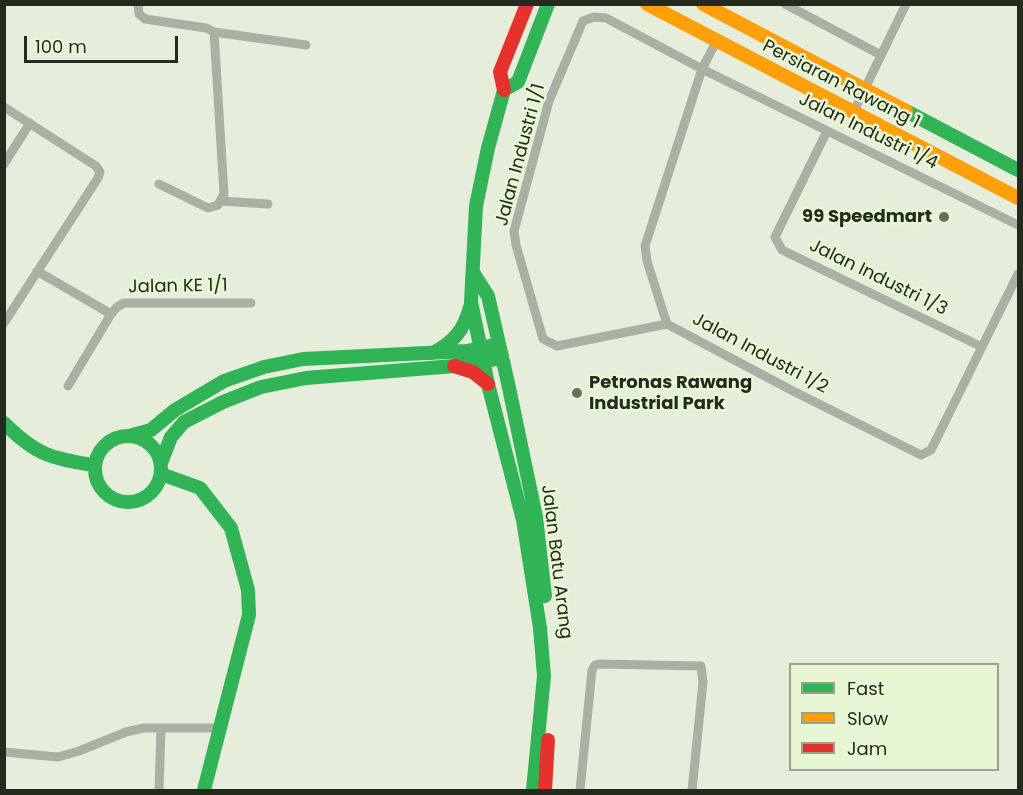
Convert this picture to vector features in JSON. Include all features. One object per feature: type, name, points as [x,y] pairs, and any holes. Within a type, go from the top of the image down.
[{"type":"street","points":[[138,4],[139,14],[145,19],[206,28],[214,32],[306,45]]},
{"type":"street","points":[[504,90],[500,72],[527,4]]},
{"type":"street","name":"Persiaran Rawang 1","points":[[647,4],[1018,198]]},
{"type":"street","name":"Persiaran Rawang 1","points":[[703,4],[1018,170]]},
{"type":"street","points":[[785,4],[881,55]]},
{"type":"street","points":[[854,111],[906,4]]},
{"type":"street","name":"Jalan Batu Arang","points":[[533,790],[544,676],[540,628],[523,520],[488,384],[471,302],[476,206],[488,148],[504,90],[518,82],[548,5]]},
{"type":"street","name":"Jalan Industri 1/1","points":[[667,324],[557,346],[548,343],[543,339],[514,231],[549,101],[584,21],[594,16],[606,18],[702,69]]},
{"type":"street","points":[[159,184],[208,208],[218,206],[225,194],[214,32]]},
{"type":"street","name":"Jalan Industri 1/2","points":[[717,40],[702,69],[645,246],[646,261],[667,324],[791,390],[921,455],[931,450],[1018,274]]},
{"type":"street","name":"Jalan Industri 1/4","points":[[702,69],[1018,225]]},
{"type":"street","points":[[4,107],[96,166],[100,172],[4,323]]},
{"type":"street","points":[[4,164],[30,123]]},
{"type":"street","name":"Jalan Industri 1/3","points":[[827,130],[775,237],[782,249],[982,347]]},
{"type":"street","points":[[221,201],[268,204]]},
{"type":"street","name":"Jalan KE 1/1","points":[[37,271],[111,314]]},
{"type":"street","name":"Jalan Batu Arang","points":[[474,274],[488,296],[536,518],[551,675],[545,790]]},
{"type":"street","points":[[433,353],[459,336],[466,325],[471,302]]},
{"type":"street","name":"Jalan KE 1/1","points":[[68,386],[111,314],[124,303],[251,303]]},
{"type":"street","points":[[482,355],[433,353],[303,359],[264,367],[224,381],[175,410],[151,430],[111,440],[97,455],[94,465],[95,477],[100,488],[108,496],[129,503],[140,500],[150,494],[157,485],[171,436],[184,422],[223,402],[261,387],[306,378],[454,366],[482,355],[501,351]]},
{"type":"street","points":[[454,366],[473,372],[488,384]]},
{"type":"street","points":[[4,423],[37,452],[54,459],[94,465]]},
{"type":"street","points":[[132,435],[151,444],[157,453],[161,469],[200,488],[231,528],[248,590],[249,615],[204,790]]},
{"type":"street","points":[[580,790],[592,670],[595,665],[697,664],[701,666],[703,682],[692,790]]},
{"type":"street","points":[[4,752],[58,757],[126,732],[144,728],[221,728]]},
{"type":"street","points":[[159,790],[161,728]]},
{"type":"traffic: fast","points":[[533,790],[544,676],[540,628],[523,520],[488,384],[471,302],[476,206],[488,148],[504,90],[518,82],[548,4]]},
{"type":"traffic: fast","points":[[906,111],[1018,170]]},
{"type":"traffic: fast","points":[[474,274],[488,296],[508,383],[536,517],[545,596]]},
{"type":"traffic: fast","points":[[433,353],[457,335],[470,307]]},
{"type":"traffic: fast","points":[[132,435],[151,430],[175,410],[224,381],[264,367],[303,359],[467,351],[499,344]]},
{"type":"traffic: fast","points":[[161,463],[171,437],[184,422],[223,402],[261,387],[306,378],[454,366],[502,358]]},
{"type":"traffic: fast","points":[[4,423],[25,442],[44,453],[94,465]]},
{"type":"traffic: fast","points":[[121,436],[135,436],[147,441],[156,450],[161,469],[159,482],[152,493],[135,502],[121,502],[109,497],[100,488],[95,476],[95,462],[100,450],[109,441],[121,436]]},
{"type":"traffic: fast","points":[[161,474],[200,488],[231,528],[248,590],[249,615],[204,790]]},
{"type":"traffic: slow","points":[[647,4],[1018,198]]},
{"type":"traffic: slow","points":[[703,4],[906,111]]},
{"type":"traffic: jam","points":[[504,90],[500,72],[527,4]]},
{"type":"traffic: jam","points":[[454,366],[473,372],[488,384]]},
{"type":"traffic: jam","points":[[545,790],[548,740]]},
{"type":"place","name":"99 Speedmart","points":[[944,217]]},
{"type":"place","name":"Petronas Rawang Industrial Park","points":[[577,393]]}]
